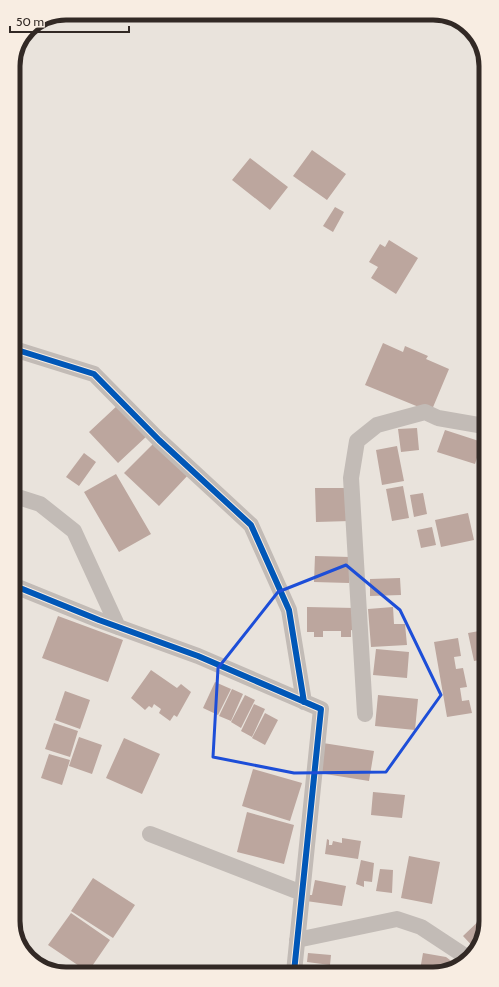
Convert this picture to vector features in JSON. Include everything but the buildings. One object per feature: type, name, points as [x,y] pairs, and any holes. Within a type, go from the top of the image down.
[{"type":"street","points":[[20,352],[94,374],[159,440],[251,525],[289,610],[304,702]]},
{"type":"street","points":[[365,714],[351,478],[357,441],[377,425],[425,412],[438,418],[479,425]]},
{"type":"street","points":[[20,498],[40,504],[74,531],[118,627]]},
{"type":"street","points":[[20,588],[118,627],[198,656],[321,709],[294,967]]},
{"type":"street","points":[[150,834],[302,893]]},
{"type":"street","points":[[297,940],[397,919],[421,927],[464,955]]},
{"type":"highlighted area","points":[[346,565],[400,610],[441,695],[386,772],[294,773],[213,757],[218,668],[278,592]]},
{"type":"cycle path","points":[[20,351],[94,374],[159,440],[251,525],[289,610],[304,702]]},
{"type":"cycle path","points":[[20,588],[99,620],[198,656],[321,709],[295,967]]}]
